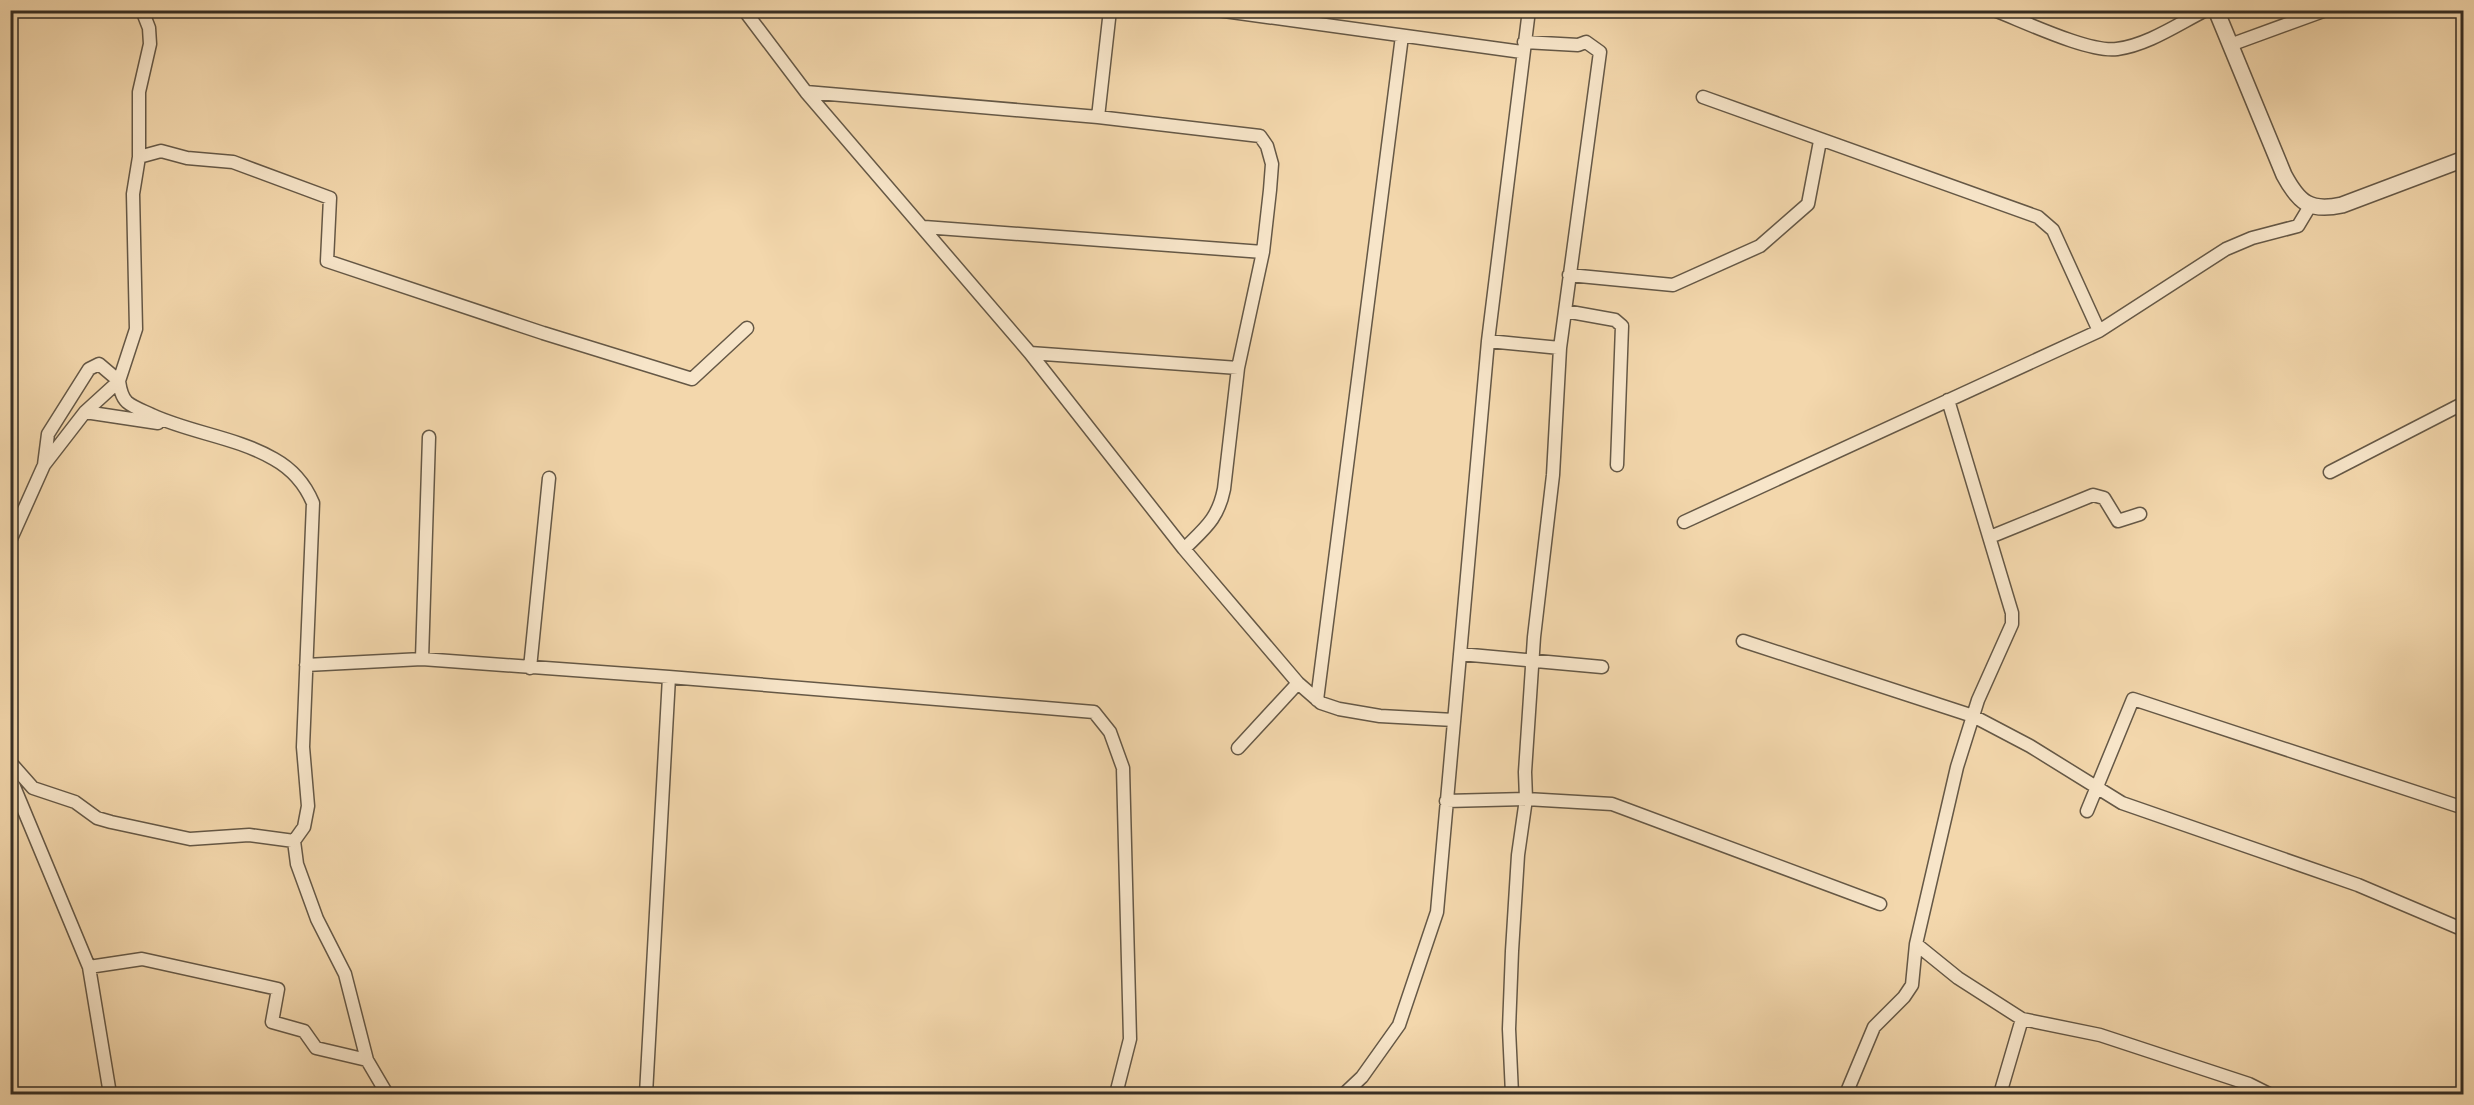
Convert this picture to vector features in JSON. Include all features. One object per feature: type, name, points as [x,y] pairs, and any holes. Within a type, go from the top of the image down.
[{"type":"street","points":[[744,10],[806,92],[1030,353],[1184,549],[1298,683],[1317,700],[1356,713],[1455,720]]},
{"type":"street","points":[[940,10],[970,10]]},
{"type":"street","points":[[1098,117],[1110,10]]},
{"type":"street","points":[[1217,10],[1402,36],[1523,47],[1578,45],[1586,42],[1600,52],[1560,348],[1553,475],[1533,660],[1525,772],[1526,799],[1518,855],[1512,951],[1509,1029],[1512,1095]]},
{"type":"street","points":[[1344,1095],[1362,1077],[1399,1025],[1437,912],[1488,341],[1529,10]]},
{"type":"street","points":[[1994,10],[2096,48],[2116,50],[2140,44],[2206,10]]},
{"type":"street","points":[[2216,10],[2284,175],[2300,200],[2310,206],[2326,209],[2342,205],[2463,159]]},
{"type":"street","points":[[2230,45],[2326,10]]},
{"type":"street","points":[[142,11],[149,28],[150,44],[139,92],[139,157],[133,194],[136,328],[119,381],[121,392],[128,402],[173,425]]},
{"type":"street","points":[[1317,700],[1402,36]]},
{"type":"street","points":[[806,92],[1098,117],[1260,136],[1267,146],[1272,164],[1263,252],[1238,368],[1221,507],[1214,520],[1184,549]]},
{"type":"street","points":[[1703,98],[2038,217],[2053,230],[2099,331]]},
{"type":"street","points":[[1569,275],[1673,285],[1760,246],[1808,204],[1820,141]]},
{"type":"street","points":[[139,157],[161,151],[187,158],[233,162],[330,198],[327,261],[543,333],[692,379],[747,328]]},
{"type":"street","points":[[1684,522],[2099,331],[2226,249],[2252,238],[2298,226],[2310,206]]},
{"type":"street","points":[[924,227],[1263,252]]},
{"type":"street","points":[[1565,311],[1615,320],[1622,326],[1617,465]]},
{"type":"street","points":[[1488,341],[1560,348]]},
{"type":"street","points":[[1030,353],[1238,368]]},
{"type":"street","points":[[44,465],[48,434],[89,369],[99,364],[119,381]]},
{"type":"street","points":[[10,541],[44,465],[85,412],[119,381]]},
{"type":"street","points":[[1846,1095],[1874,1027],[1904,997],[1912,985],[1916,944],[1956,767],[1973,716],[2012,624],[2012,612],[1948,400]]},
{"type":"street","points":[[2330,472],[2463,403]]},
{"type":"street","points":[[85,412],[173,425],[243,446],[272,458],[287,468],[307,489],[315,511],[303,747],[308,806],[304,826],[294,841],[297,864],[307,894],[345,974],[367,1060],[387,1095]]},
{"type":"street","points":[[422,659],[429,437]]},
{"type":"street","points":[[530,668],[549,478]]},
{"type":"street","points":[[1990,537],[2093,495],[2104,498],[2118,521],[2140,514]]},
{"type":"street","points":[[1743,641],[1973,716],[2030,746],[2122,803],[2358,885],[2463,930]]},
{"type":"street","points":[[1460,654],[1602,667]]},
{"type":"street","points":[[306,665],[422,659],[1084,710],[1101,718],[1110,732],[1123,768],[1130,1039],[1116,1095]]},
{"type":"street","points":[[646,1095],[669,677]]},
{"type":"street","points":[[1238,748],[1298,683]]},
{"type":"street","points":[[2086,811],[2133,699],[2463,808]]},
{"type":"street","points":[[10,762],[33,788],[75,802],[97,818],[111,822],[190,839],[249,835],[294,841]]},
{"type":"street","points":[[10,777],[89,967],[110,1095]]},
{"type":"street","points":[[1446,801],[1526,799],[1612,804],[1880,904]]},
{"type":"street","points":[[1916,944],[1958,978],[2022,1018],[2100,1035],[2249,1084],[2269,1095]]},
{"type":"street","points":[[89,967],[142,959],[278,989],[272,1022],[304,1031],[316,1048],[367,1060]]},
{"type":"street","points":[[2000,1095],[2022,1018]]}]
